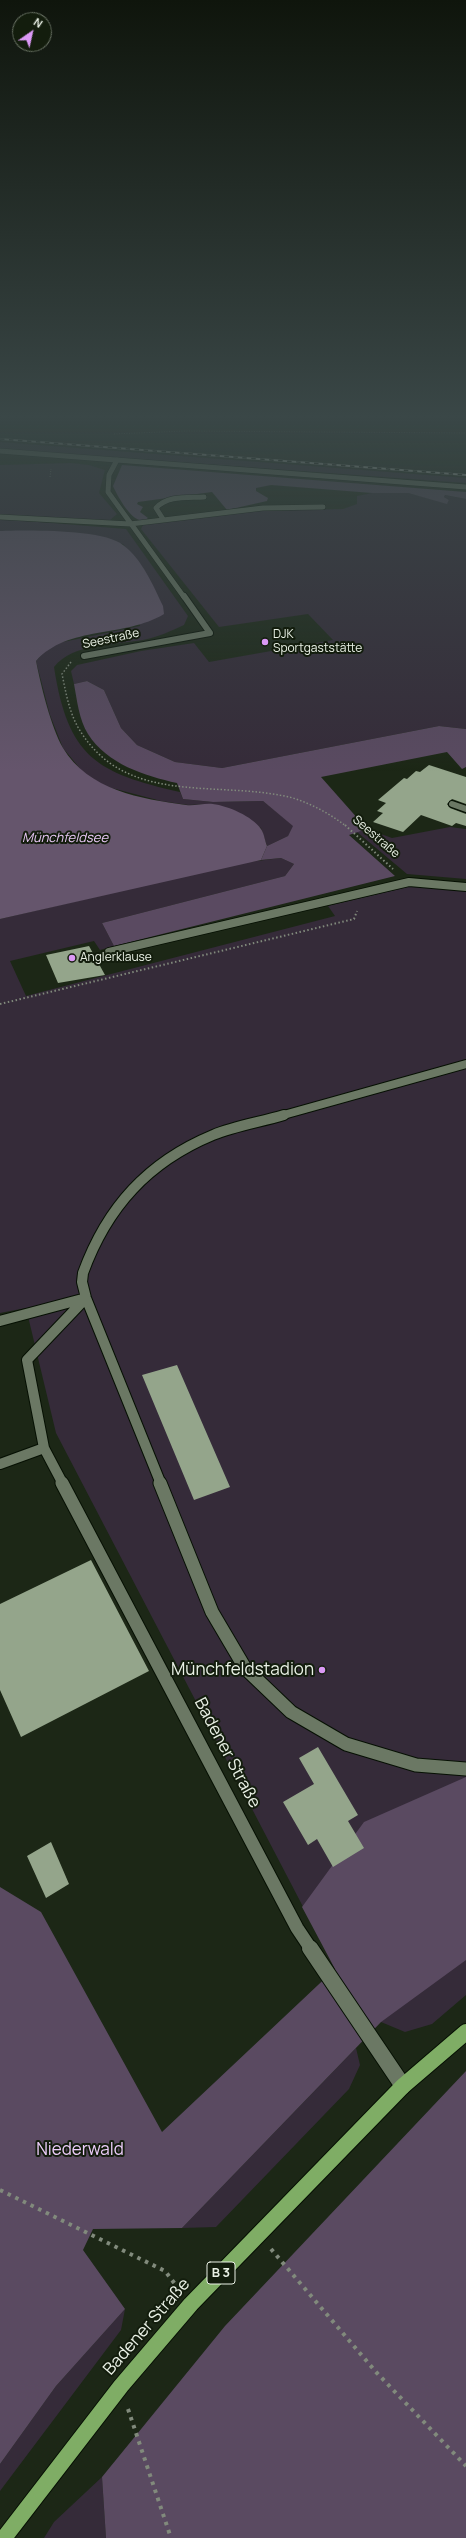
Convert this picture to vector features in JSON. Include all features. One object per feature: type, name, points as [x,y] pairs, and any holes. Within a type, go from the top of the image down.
[{"type":"main road","name":"Badener Straße","points":[[4,2538],[121,2386],[191,2304],[403,2086],[466,2032]]},
{"type":"street","name":"Seestraße","points":[[84,656],[210,633],[138,534]]},
{"type":"street","points":[[452,804],[466,809]]},
{"type":"street","points":[[109,952],[318,905],[409,882],[466,887]]},
{"type":"street","points":[[466,1064],[214,1135],[181,1150],[151,1170],[123,1196],[100,1232],[82,1280],[86,1298],[212,1612],[245,1668],[291,1712],[346,1744],[416,1765],[466,1769]]},
{"type":"street","points":[[0,1321],[86,1298]]},
{"type":"street","name":"Badener Straße","points":[[86,1298],[27,1360],[44,1448],[297,1928],[403,2086]]},
{"type":"street","points":[[0,1464],[44,1448]]},
{"type":"path","name":"Seestraße","points":[[84,656],[65,668],[62,674],[63,682],[77,730],[90,748],[108,764],[129,774],[180,788],[266,794],[304,802],[325,812],[351,831],[409,882]]},
{"type":"path","points":[[0,1004],[354,919],[362,893]]},
{"type":"path","points":[[0,2190],[165,2271],[191,2304]]},
{"type":"path","points":[[258,2234],[376,2372],[466,2466]]},
{"type":"path","points":[[121,2386],[171,2538]]},
{"type":"shaded area","points":[[55,534],[130,534],[188,616],[184,625],[164,634],[143,640],[108,644],[83,649],[62,659],[54,667],[60,697],[68,722],[78,741],[91,756],[107,768],[151,785],[180,792],[183,799],[213,802],[263,801],[294,826],[288,836],[267,846],[261,828],[213,804],[188,805],[161,801],[104,786],[82,771],[63,748],[50,715],[36,661],[47,649],[58,643],[140,626],[144,569],[123,544]]},
{"type":"shaded area","points":[[145,534],[466,534],[466,729],[439,726],[222,768],[175,762],[137,745],[121,728],[104,690],[87,681],[74,684],[71,671],[77,665],[141,651],[194,643],[209,662],[333,640],[308,614],[219,627]]},
{"type":"shaded area","points":[[450,827],[466,829],[466,879],[407,874],[357,832],[367,829],[392,838]]},
{"type":"shaded area","name":"Münchfeldstadion","points":[[281,858],[294,864],[285,876],[102,923],[114,946],[100,950],[94,941],[10,961],[26,996],[335,916],[328,906],[416,885],[466,891],[466,1995],[432,2024],[405,2032],[381,2022],[335,1968],[56,1433],[26,1308],[0,1313],[0,919],[240,863]]},
{"type":"shaded area","points":[[356,2048],[360,2065],[349,2089],[216,2227],[182,2228]]},
{"type":"shaded area","points":[[125,2309],[121,2330],[0,2491],[0,2464],[56,2386]]},
{"type":"shaded area","points":[[102,2477],[106,2538],[44,2538],[54,2522]]},
{"type":"green space","points":[[87,681],[104,690],[121,728],[137,745],[175,762],[222,768],[439,726],[466,729],[466,767],[462,769],[447,752],[321,777],[367,829],[349,835],[395,876],[114,946],[102,923],[285,876],[294,864],[281,858],[261,860],[267,846],[288,836],[293,826],[263,801],[213,802],[183,799],[177,783],[152,777],[116,761],[96,744],[82,723],[74,684]]},
{"type":"green space","name":"Niederwald","points":[[466,1777],[466,1960],[381,2022],[182,2228],[93,2229],[83,2250],[125,2309],[56,2386],[0,2464],[0,1887],[41,1912],[162,2132],[335,1969],[302,1907],[364,1822]]},
{"type":"green space","points":[[466,2071],[466,2538],[106,2538],[102,2477],[225,2326]]},
{"type":"water","name":"Münchfeldsee","points":[[0,534],[91,534],[100,536],[123,545],[136,557],[163,606],[164,614],[149,621],[132,626],[80,637],[64,642],[49,650],[36,661],[54,729],[63,748],[86,774],[117,790],[169,803],[189,805],[210,804],[232,809],[246,816],[257,824],[264,835],[267,846],[261,860],[0,919]]},
{"type":"building","points":[[429,765],[466,777],[466,804],[452,799],[447,804],[450,808],[466,814],[466,826],[456,823],[452,826],[421,815],[403,832],[373,822],[383,813],[377,811],[386,803],[378,800],[404,778],[407,779],[416,771],[420,772]]},
{"type":"building","points":[[89,946],[105,975],[58,983],[46,955]]},
{"type":"building","points":[[177,1365],[230,1487],[194,1500],[142,1375]]},
{"type":"building","points":[[91,1560],[149,1671],[21,1737],[0,1690],[0,1604]]},
{"type":"building","points":[[318,1747],[358,1815],[348,1821],[364,1848],[333,1867],[317,1839],[308,1845],[283,1802],[314,1784],[299,1758]]},
{"type":"building","points":[[51,1842],[69,1884],[46,1898],[27,1856]]},
{"type":"place","name":"DJK Sportgaststätte","points":[[265,642]]},
{"type":"place","name":"Anglerklause","points":[[72,958]]},
{"type":"place","name":"Münchfeldstadion","points":[[322,1670]]}]
